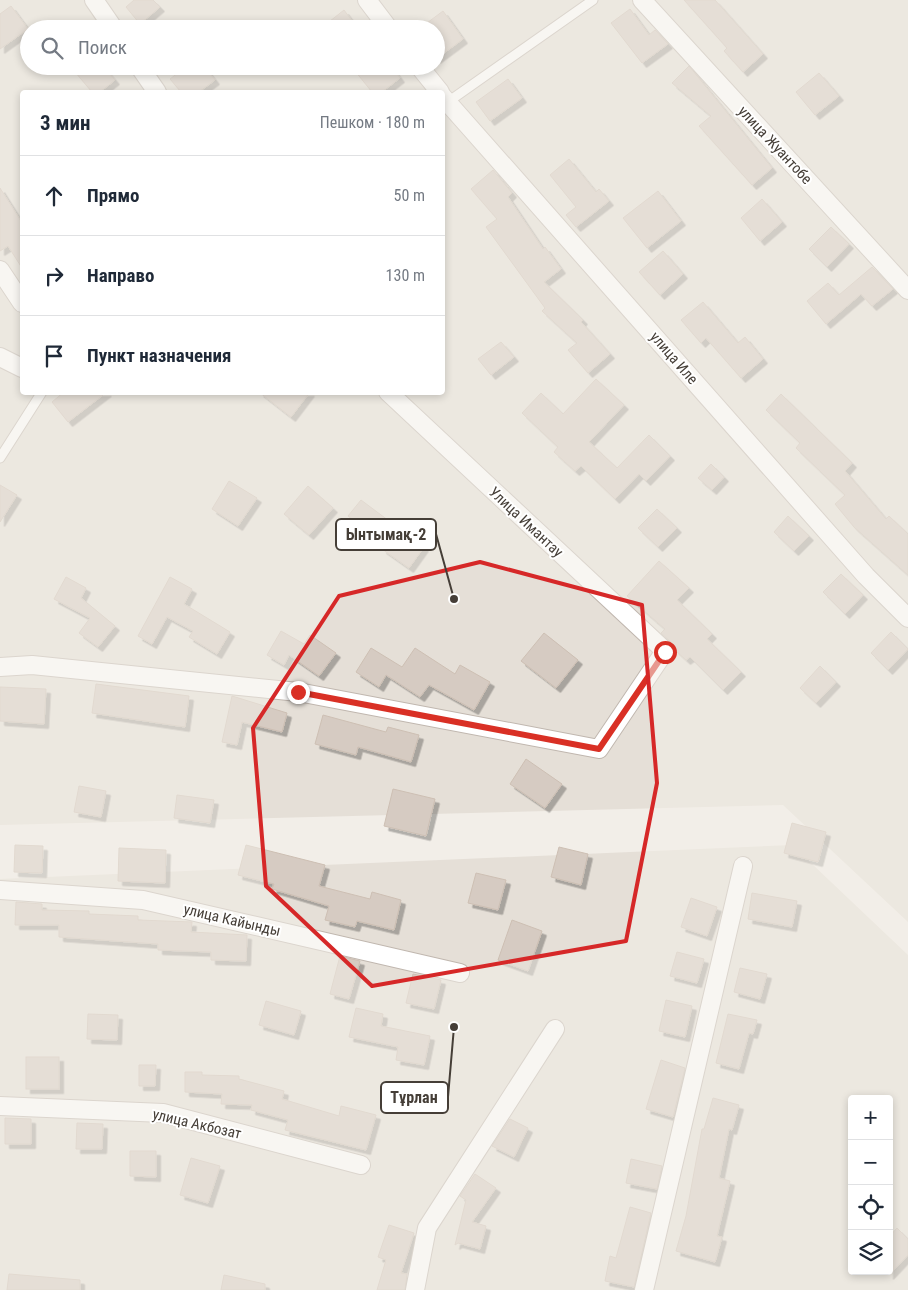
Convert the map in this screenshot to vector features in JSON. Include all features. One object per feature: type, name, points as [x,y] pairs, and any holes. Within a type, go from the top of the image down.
[{"type":"street","points":[[94,0],[108,20]]},
{"type":"street","points":[[367,0],[382,20]]},
{"type":"street","name":"улица Жуантобе","points":[[642,0],[908,290]]},
{"type":"street","points":[[145,75],[156,90]]},
{"type":"street","name":"улица Иле","points":[[426,75],[436,90]]},
{"type":"street","name":"улица Иле","points":[[445,101],[866,576],[908,618]]},
{"type":"street","points":[[0,270],[20,300]]},
{"type":"street","points":[[0,357],[20,367]]},
{"type":"street","name":"Улица Имантау","points":[[0,667],[32,665],[298,692],[599,749],[665,652],[391,395]]},
{"type":"street","points":[[644,1290],[743,866]]},
{"type":"street","name":"улица Кайынды","points":[[0,890],[143,900],[460,973]]},
{"type":"street","points":[[415,1290],[427,1228],[555,1029]]},
{"type":"street","name":"улица Акбозат","points":[[0,1106],[163,1113],[361,1166]]},
{"type":"lane","points":[[445,98],[593,0]]},
{"type":"lane","points":[[0,458],[40,395]]},
{"type":"highlighted area","points":[[480,562],[642,605],[657,783],[626,941],[372,986],[266,886],[253,728],[339,596]]},
{"type":"shaded area","points":[[0,0],[908,0],[908,922],[783,805],[0,825]]},
{"type":"shaded area","points":[[792,845],[908,955],[908,1290],[0,1290],[0,879]]},
{"type":"building","points":[[134,0],[153,0],[160,7],[145,20],[137,20],[126,7]]},
{"type":"building","points":[[684,0],[715,0],[763,54],[743,72],[724,51],[727,48]]},
{"type":"building","points":[[11,6],[21,20],[20,35],[0,49],[0,14]]},
{"type":"building","points":[[630,9],[649,35],[655,30],[668,44],[642,63],[611,23]]},
{"type":"building","points":[[344,10],[351,20],[331,20]]},
{"type":"building","points":[[443,11],[463,39],[445,52],[445,20],[431,20]]},
{"type":"building","points":[[689,66],[772,168],[752,185],[699,126],[711,116],[672,83]]},
{"type":"building","points":[[819,73],[839,96],[815,115],[796,92]]},
{"type":"building","points":[[78,75],[111,75],[115,80],[102,90],[90,90]]},
{"type":"building","points":[[175,75],[211,75],[215,80],[202,90],[179,90],[170,79]]},
{"type":"building","points":[[358,75],[398,75],[400,78],[385,90],[370,90]]},
{"type":"building","points":[[508,79],[522,98],[490,121],[476,102]]},
{"type":"building","points":[[569,159],[596,192],[599,189],[609,201],[576,227],[566,215],[576,207],[550,175]]},
{"type":"building","points":[[493,170],[512,193],[508,197],[543,249],[545,247],[561,269],[544,282],[583,320],[581,322],[610,354],[588,373],[568,350],[577,343],[542,311],[545,308],[486,227],[497,219],[471,189]]},
{"type":"building","points":[[0,188],[20,220],[20,265],[8,246],[0,251]]},
{"type":"building","points":[[658,191],[681,221],[647,248],[623,218]]},
{"type":"building","points":[[762,199],[782,222],[760,241],[741,218]]},
{"type":"building","points":[[831,227],[849,244],[827,267],[809,249]]},
{"type":"building","points":[[663,251],[683,274],[660,295],[639,272]]},
{"type":"building","points":[[872,267],[893,289],[872,306],[861,294],[826,324],[807,301],[828,283],[839,295]]},
{"type":"building","points":[[703,302],[738,343],[745,337],[763,359],[741,378],[706,338],[701,343],[681,320]]},
{"type":"building","points":[[501,342],[514,357],[491,375],[478,359]]},
{"type":"building","points":[[596,379],[624,405],[589,442],[617,468],[649,435],[670,456],[646,481],[639,474],[615,499],[581,466],[575,471],[554,452],[558,447],[522,413],[541,393],[563,414]]},
{"type":"building","points":[[781,394],[852,463],[845,471],[886,519],[889,516],[908,534],[908,575],[854,527],[835,504],[845,495],[796,448],[800,443],[766,410]]},
{"type":"building","points":[[60,395],[103,395],[68,422],[52,402]]},
{"type":"building","points":[[263,395],[308,395],[291,417]]},
{"type":"building","points":[[711,464],[724,477],[712,490],[698,478]]},
{"type":"building","points":[[229,481],[257,498],[238,526],[212,509]]},
{"type":"building","points":[[0,485],[17,495],[0,522]]},
{"type":"building","points":[[308,486],[333,508],[309,535],[284,514]]},
{"type":"building","points":[[361,500],[424,547],[409,568],[382,549],[385,544],[348,516]]},
{"type":"building","points":[[657,509],[677,528],[658,547],[638,528]]},
{"type":"building","points":[[788,516],[809,536],[794,551],[774,532]]},
{"type":"building","points":[[659,561],[689,588],[677,600],[712,634],[707,639],[741,672],[723,690],[690,657],[686,660],[675,650],[672,643],[661,633],[665,629],[627,596]]},
{"type":"building","points":[[841,574],[863,595],[845,614],[823,592]]},
{"type":"building","points":[[66,577],[86,588],[81,598],[115,626],[98,647],[79,633],[90,618],[54,599]]},
{"type":"building","points":[[170,577],[192,589],[184,604],[230,632],[217,654],[189,637],[193,631],[167,617],[152,644],[138,636]]},
{"type":"building","points":[[281,631],[304,644],[310,635],[336,653],[319,676],[289,655],[284,665],[267,655]]},
{"type":"building","points":[[891,632],[908,649],[888,670],[871,653]]},
{"type":"building","points":[[544,633],[578,660],[556,688],[521,661]]},
{"type":"building","points":[[371,648],[402,667],[415,648],[455,674],[460,665],[490,682],[474,710],[429,685],[420,697],[386,675],[379,687],[356,672]]},
{"type":"building","points":[[820,666],[836,682],[816,703],[800,688]]},
{"type":"building","points":[[96,684],[189,696],[185,727],[92,713]]},
{"type":"building","points":[[0,687],[46,689],[44,724],[0,721]]},
{"type":"building","points":[[232,696],[287,713],[282,732],[242,722],[237,745],[222,742]]},
{"type":"building","points":[[323,715],[386,732],[388,727],[419,735],[411,762],[358,747],[356,755],[315,744]]},
{"type":"building","points":[[526,759],[562,784],[545,808],[510,784]]},
{"type":"building","points":[[79,786],[106,791],[101,817],[74,812]]},
{"type":"building","points":[[393,789],[435,799],[426,836],[384,826]]},
{"type":"building","points":[[177,795],[214,800],[210,823],[174,818]]},
{"type":"building","points":[[792,823],[826,832],[818,862],[784,853]]},
{"type":"building","points":[[15,845],[43,846],[42,873],[14,872]]},
{"type":"building","points":[[246,845],[325,865],[319,886],[370,899],[372,892],[401,900],[394,930],[357,921],[355,927],[325,920],[329,906],[272,889],[274,884],[238,875]]},
{"type":"building","points":[[559,847],[588,854],[581,885],[551,877]]},
{"type":"building","points":[[119,848],[166,850],[165,883],[118,881]]},
{"type":"building","points":[[476,873],[506,880],[498,910],[468,903]]},
{"type":"building","points":[[752,893],[797,901],[792,927],[748,919]]},
{"type":"building","points":[[691,898],[717,907],[707,936],[681,927]]},
{"type":"building","points":[[16,902],[42,904],[42,910],[89,911],[89,914],[138,916],[138,920],[192,922],[191,932],[247,935],[246,961],[211,960],[211,952],[158,950],[158,944],[59,937],[59,925],[15,925]]},
{"type":"building","points":[[512,920],[542,931],[528,971],[498,960]]},
{"type":"building","points":[[677,952],[704,959],[697,983],[670,976]]},
{"type":"building","points":[[340,956],[360,961],[349,999],[330,994]]},
{"type":"building","points":[[740,968],[767,974],[760,999],[734,992]]},
{"type":"building","points":[[413,974],[441,980],[434,1009],[406,1003]]},
{"type":"building","points":[[666,1000],[692,1006],[685,1037],[659,1031]]},
{"type":"building","points":[[266,1001],[301,1011],[294,1035],[259,1025]]},
{"type":"building","points":[[356,1008],[383,1014],[381,1026],[430,1036],[424,1065],[396,1060],[398,1047],[349,1037]]},
{"type":"building","points":[[88,1014],[118,1015],[117,1040],[87,1039]]},
{"type":"building","points":[[728,1014],[757,1020],[753,1034],[749,1033],[739,1069],[716,1063]]},
{"type":"building","points":[[26,1057],[59,1057],[59,1089],[26,1089]]},
{"type":"building","points":[[661,1060],[685,1068],[673,1117],[646,1109]]},
{"type":"building","points":[[139,1065],[156,1065],[155,1086],[139,1086]]},
{"type":"building","points":[[185,1072],[202,1072],[202,1075],[239,1076],[239,1079],[284,1091],[282,1099],[339,1116],[341,1106],[376,1115],[366,1150],[285,1130],[288,1120],[251,1110],[252,1105],[221,1104],[222,1094],[185,1092]]},
{"type":"building","points":[[713,1098],[739,1105],[732,1130],[729,1129],[719,1178],[730,1181],[717,1236],[722,1237],[715,1262],[676,1251],[686,1216],[702,1129],[704,1129]]},
{"type":"building","points":[[5,1118],[31,1119],[31,1144],[5,1144]]},
{"type":"building","points":[[510,1119],[528,1128],[514,1157],[492,1146]]},
{"type":"building","points":[[77,1123],[103,1124],[102,1149],[76,1149]]},
{"type":"building","points":[[130,1151],[156,1151],[156,1177],[130,1176]]},
{"type":"building","points":[[191,1158],[220,1166],[208,1203],[180,1195]]},
{"type":"building","points":[[631,1159],[662,1166],[657,1189],[626,1183]]},
{"type":"building","points":[[475,1174],[496,1188],[472,1222],[486,1226],[480,1249],[458,1243],[455,1245],[466,1200],[460,1196]]},
{"type":"building","points":[[630,1207],[651,1213],[634,1287],[605,1281],[610,1256],[616,1258]]},
{"type":"building","points":[[389,1225],[414,1233],[401,1273],[407,1274],[405,1290],[377,1290],[386,1260],[378,1257]]},
{"type":"building","points":[[897,1228],[908,1239],[908,1255],[893,1271],[893,1232]]},
{"type":"building","points":[[9,1274],[80,1280],[80,1290],[7,1290]]},
{"type":"building","points":[[224,1275],[265,1284],[265,1290],[221,1290]]},
{"type":"place","name":"Ынтымақ-2","points":[[454,599]]},
{"type":"place","name":"Тұрлан","points":[[454,1027]]},
{"type":"route","points":[[298,692],[599,749],[665,652]]}]
